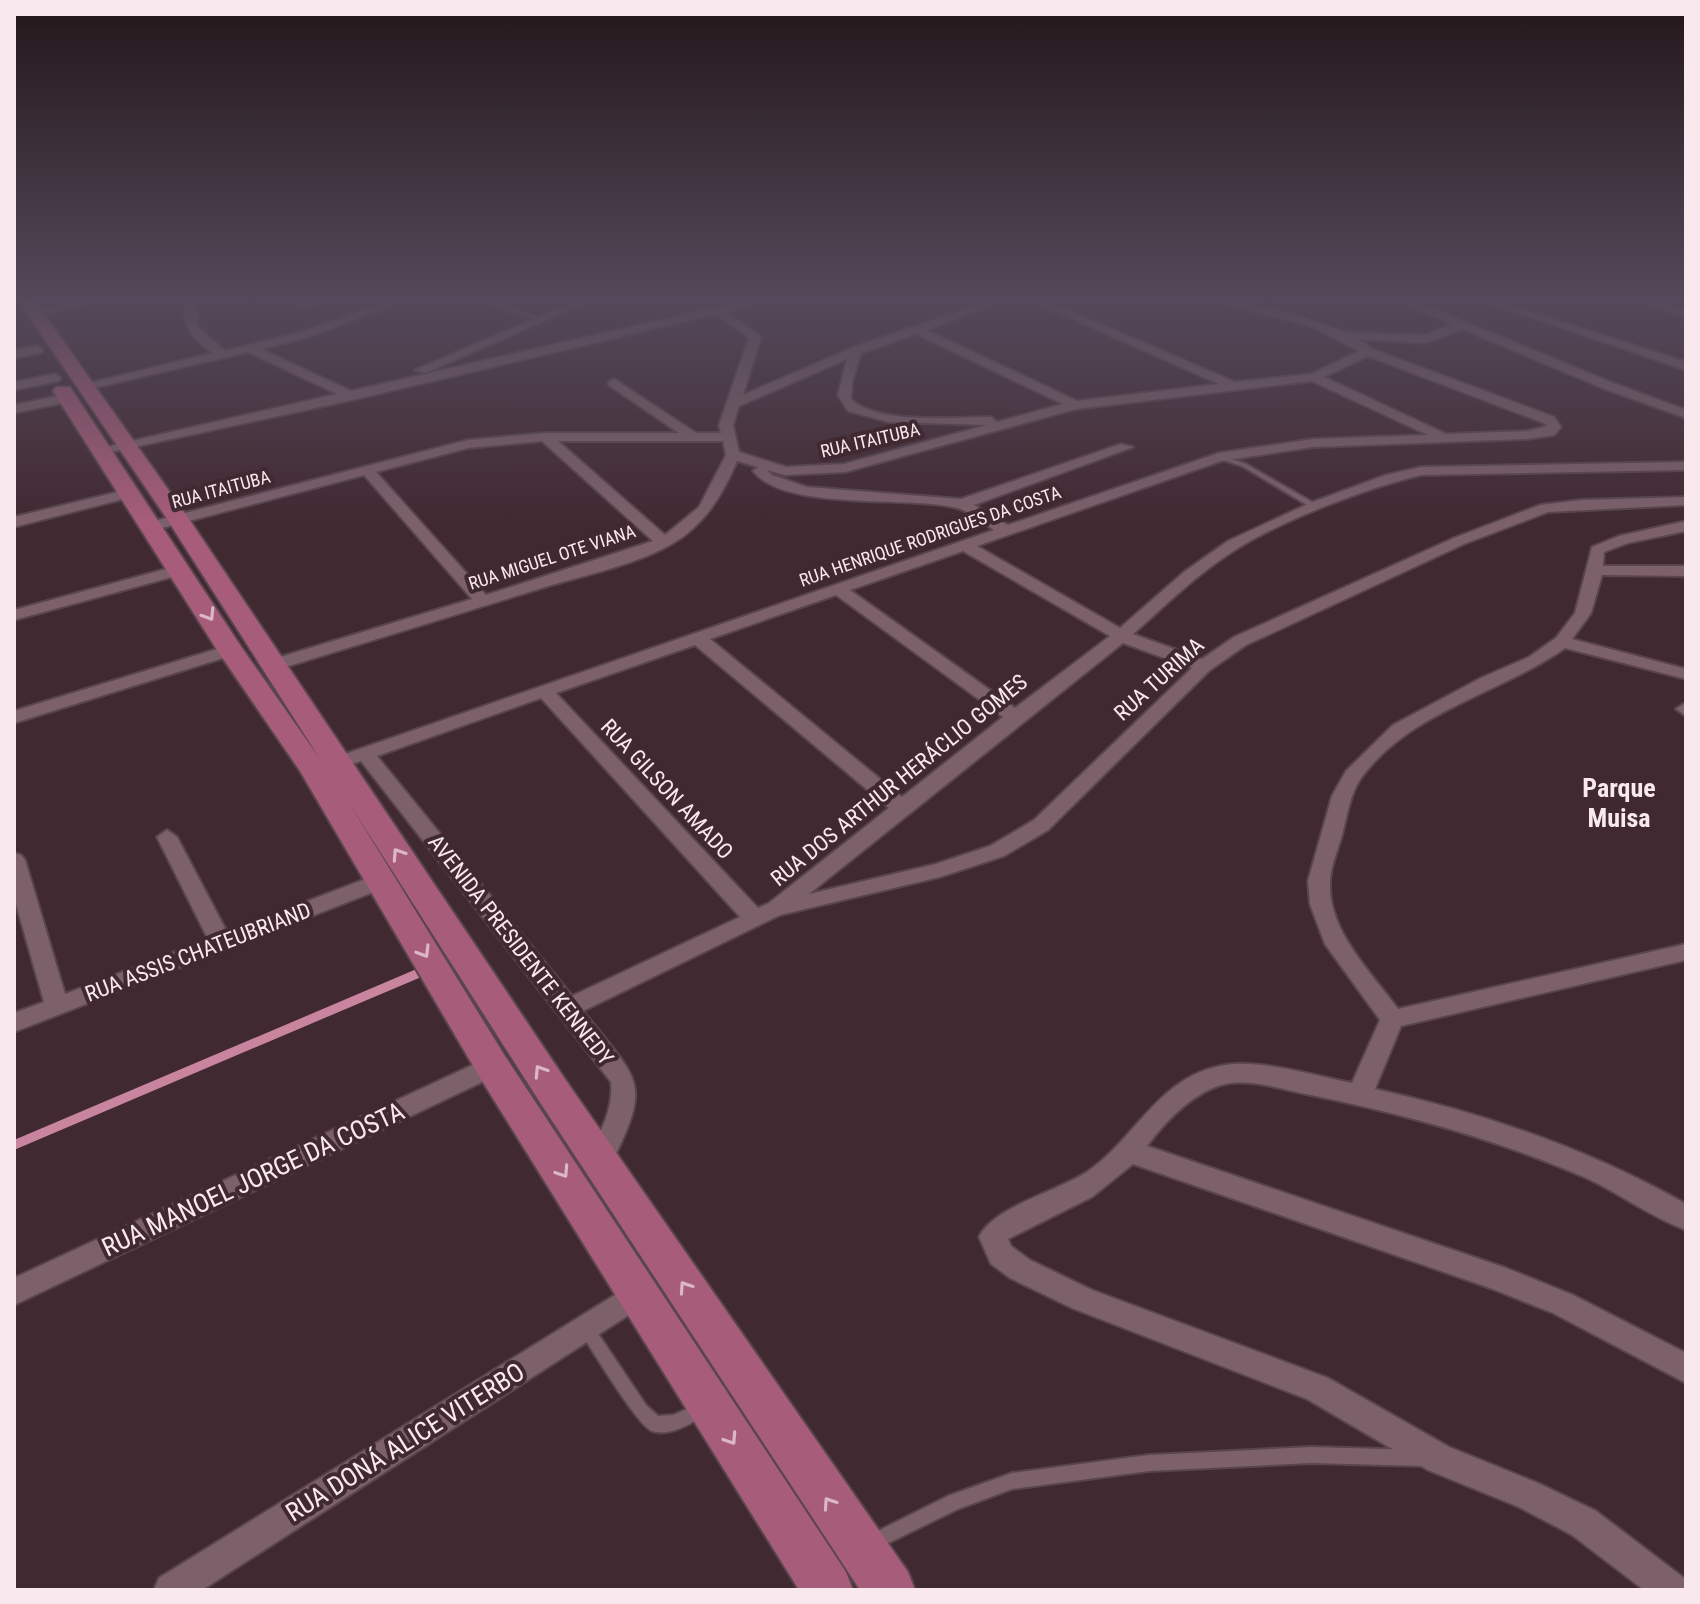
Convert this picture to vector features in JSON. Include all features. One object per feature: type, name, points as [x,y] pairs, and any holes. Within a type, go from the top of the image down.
[{"type":"main road","points":[[53,375],[114,450],[164,522],[273,665],[600,1160],[890,1590]]},
{"type":"main road","points":[[114,450],[130,493],[164,522],[181,570],[230,650],[339,763],[381,881],[492,1066],[828,1590]]},
{"type":"street","points":[[14,386],[49,375]]},
{"type":"street","points":[[14,409],[51,375]]},
{"type":"street","points":[[307,375],[352,396]]},
{"type":"street","points":[[388,387],[415,375]]},
{"type":"street","points":[[114,450],[440,375]]},
{"type":"street","points":[[733,455],[726,425],[744,375]]},
{"type":"street","points":[[735,403],[800,375]]},
{"type":"street","points":[[851,375],[845,400],[863,413],[899,419],[1011,421]]},
{"type":"street","points":[[1011,375],[1075,405]]},
{"type":"street","points":[[1209,375],[1237,387]]},
{"type":"street","name":"RUA ITAITUBA","points":[[733,455],[785,471],[845,468],[1075,405],[1319,375]]},
{"type":"street","name":"RUA HENRIQUE RODRIGUES DA COSTA","points":[[339,763],[1219,457],[1313,443],[1549,432],[1554,427],[1549,420],[1429,375]]},
{"type":"street","points":[[1583,375],[1686,414]]},
{"type":"street","points":[[1314,377],[1443,437]]},
{"type":"street","points":[[614,383],[692,436]]},
{"type":"street","points":[[545,437],[664,542]]},
{"type":"street","name":"RUA ITAITUBA","points":[[164,522],[468,444],[545,437],[727,437]]},
{"type":"street","points":[[757,463],[767,478],[805,491],[962,504],[1126,447]]},
{"type":"street","name":"RUA MIGUEL OTE VIANA","points":[[273,665],[629,556],[664,542],[704,510],[719,487],[733,455]]},
{"type":"street","name":"RUA DOS ARTHUR HERÁCLIO GOMES","points":[[568,1008],[777,908],[1121,636],[1190,575],[1233,544],[1315,506],[1391,478],[1421,471],[1686,466]]},
{"type":"street","points":[[366,469],[483,601]]},
{"type":"street","points":[[14,522],[130,493]]},
{"type":"street","name":"RUA TURIMA","points":[[777,908],[940,870],[997,851],[1041,825],[1204,666],[1240,641],[1514,518],[1545,508],[1581,504],[1686,501]]},
{"type":"street","points":[[962,504],[1005,530]]},
{"type":"street","points":[[1392,1019],[1333,938],[1321,904],[1319,881],[1342,796],[1353,775],[1400,729],[1487,682],[1535,661],[1562,642],[1583,613],[1596,570],[1595,553],[1599,546],[1686,526]]},
{"type":"street","points":[[964,545],[1121,636],[1204,666]]},
{"type":"street","points":[[14,615],[181,570]]},
{"type":"street","points":[[1596,570],[1686,571]]},
{"type":"street","points":[[839,590],[1015,717]]},
{"type":"street","points":[[698,638],[901,807]]},
{"type":"street","points":[[1562,642],[1686,674]]},
{"type":"street","points":[[14,717],[230,650]]},
{"type":"street","name":"RUA GILSON AMADO","points":[[545,692],[754,918]]},
{"type":"street","name":"AVENIDA PRESIDENTE KENNEDY","points":[[339,763],[568,1008],[623,1080],[625,1096],[621,1114],[600,1160]]},
{"type":"street","points":[[167,837],[221,943]]},
{"type":"street","points":[[14,860],[57,1007]]},
{"type":"street","name":"RUA ASSIS CHATEUBRIAND","points":[[14,1023],[381,881]]},
{"type":"street","points":[[1392,1019],[1686,952]]},
{"type":"street","points":[[1360,1094],[1392,1019]]},
{"type":"street","name":"RUA MANOEL JORGE DA COSTA","points":[[14,1292],[492,1066]]},
{"type":"street","points":[[1672,1590],[1584,1523],[1529,1495],[1439,1459],[1317,1388],[1082,1299],[1020,1269],[1001,1255],[993,1242],[1000,1228],[1077,1191],[1106,1173],[1131,1152],[1147,1126],[1193,1089],[1217,1076],[1250,1075],[1360,1094],[1528,1143],[1603,1172],[1686,1218]]},
{"type":"street","points":[[1131,1152],[1496,1277],[1563,1304],[1686,1369]]},
{"type":"street","name":"RUA DONÁ ALICE VITERBO","points":[[171,1590],[639,1293]]},
{"type":"lane","points":[[1219,457],[1244,465],[1315,506]]},
{"type":"lane","points":[[585,1327],[641,1410],[655,1424],[674,1423],[710,1406]]},
{"type":"lane","points":[[860,1549],[954,1502],[1012,1481],[1163,1462],[1311,1455],[1439,1459]]},
{"type":"waterway","points":[[14,1145],[419,973]]},
{"type":"district","name":"Parque Muisa","points":[[1619,803]]}]
